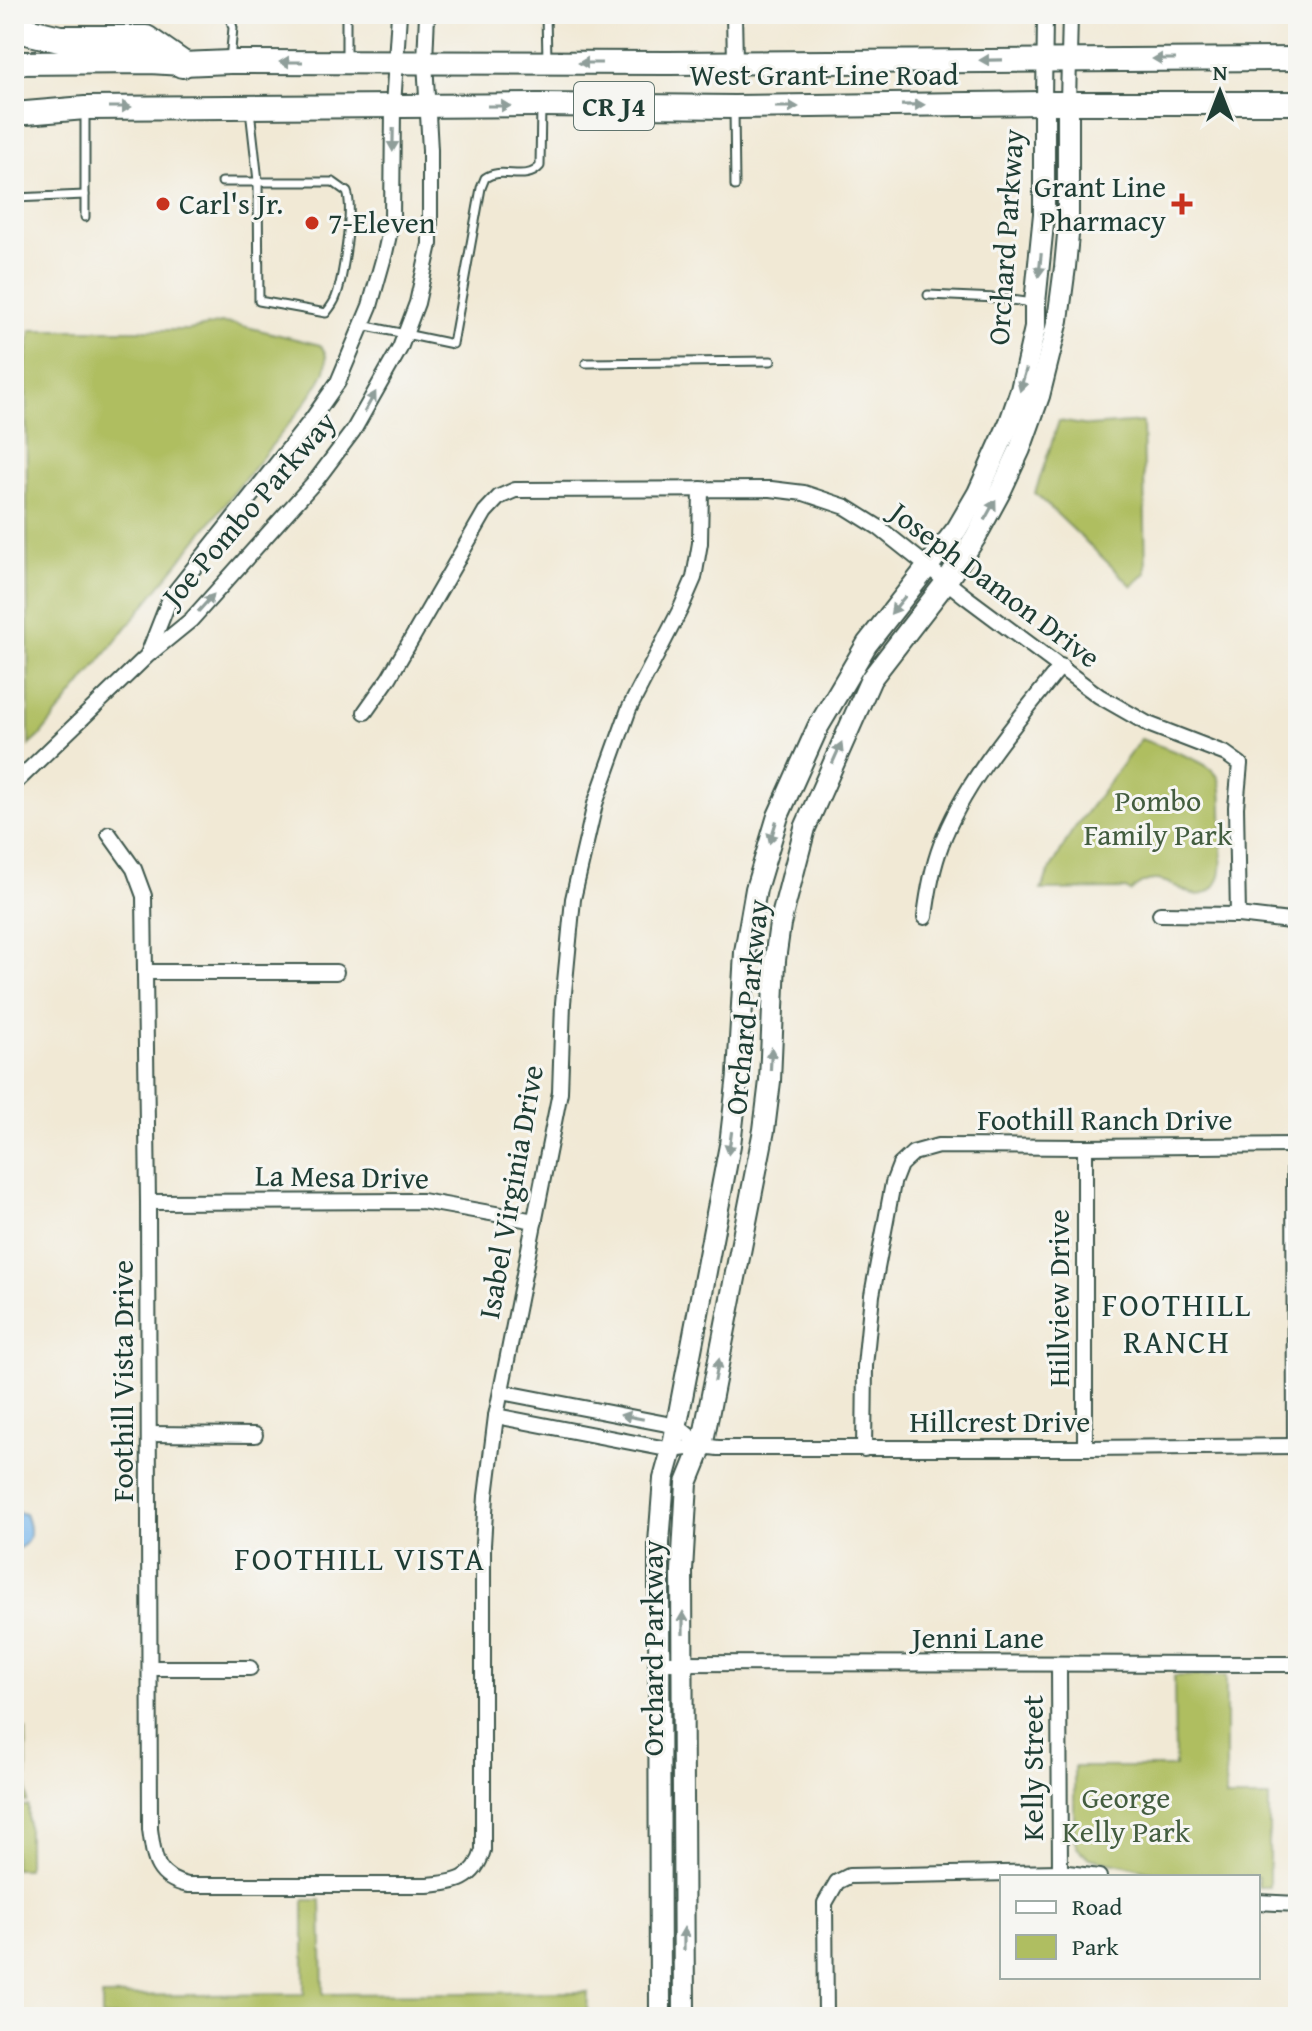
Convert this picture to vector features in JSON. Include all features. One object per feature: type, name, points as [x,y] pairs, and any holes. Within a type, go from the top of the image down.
[{"type":"highway","points":[[14,28],[60,39],[146,39],[182,64]]},
{"type":"main road","name":"West Grant Line Road","points":[[24,63],[1298,59]]},
{"type":"main road","points":[[14,75],[24,63]]},
{"type":"main road","name":"West Grant Line Road","points":[[14,114],[85,108],[1298,103]]},
{"type":"street","name":"Joe Pombo Parkway","points":[[148,655],[170,598],[330,394],[362,325],[374,293],[392,221],[393,106],[399,14]]},
{"type":"street","name":"Joe Pombo Parkway","points":[[14,784],[148,655],[191,620],[317,479],[353,431],[400,348],[417,303],[430,244],[430,150],[425,61],[427,14]]},
{"type":"street","points":[[734,14],[735,62]]},
{"type":"street","name":"Orchard Parkway","points":[[660,2017],[660,1514],[664,1479],[677,1426],[730,1145],[738,1075],[745,952],[756,889],[778,816],[818,727],[867,644],[957,529],[978,493],[1010,422],[1035,328],[1044,214],[1045,14]]},
{"type":"street","name":"Orchard Parkway","points":[[684,2017],[684,1511],[687,1483],[702,1446],[764,1130],[780,924],[805,828],[871,679],[946,582],[975,538],[1020,449],[1039,396],[1063,293],[1068,235],[1070,14]]},
{"type":"street","name":"Isabel Virginia Drive","points":[[470,1874],[480,1862],[483,1850],[483,1545],[486,1496],[496,1416],[560,1092],[563,1003],[573,899],[595,804],[629,709],[694,578],[700,543],[701,489]]},
{"type":"street","name":"Joseph Damon Drive","points":[[365,712],[389,678],[485,512],[499,497],[515,490],[771,489],[804,493],[846,507],[878,527],[1099,696],[1148,724],[1226,754],[1240,764],[1236,807],[1238,915]]},
{"type":"street","points":[[925,917],[930,879],[941,843],[960,804],[996,749],[1061,666]]},
{"type":"street","name":"Foothill Vista Drive","points":[[109,834],[134,869],[144,896],[150,1829],[154,1860],[162,1873],[175,1882],[188,1885],[427,1885],[450,1884],[470,1874]]},
{"type":"street","points":[[1160,914],[1238,915],[1298,922]]},
{"type":"street","points":[[146,972],[336,972]]},
{"type":"street","points":[[1296,1145],[1297,1446]]},
{"type":"street","name":"Foothill Ranch Drive","points":[[864,1449],[865,1366],[872,1295],[893,1183],[900,1165],[913,1153],[938,1146],[1296,1145]]},
{"type":"street","name":"Hillview Drive","points":[[1085,1147],[1085,1448]]},
{"type":"street","name":"La Mesa Drive","points":[[148,1202],[422,1201],[535,1221]]},
{"type":"street","points":[[501,1392],[677,1426],[702,1446]]},
{"type":"street","name":"Hillcrest Drive","points":[[496,1416],[672,1450],[702,1446],[864,1449],[1297,1446]]},
{"type":"street","points":[[149,1434],[255,1435]]},
{"type":"street","name":"Jenni Lane","points":[[659,1663],[1298,1664]]},
{"type":"street","name":"Kelly Street","points":[[1059,1664],[1060,1872]]},
{"type":"street","points":[[150,1668],[250,1668]]},
{"type":"street","points":[[826,2017],[825,1903],[837,1882],[849,1876],[862,1875],[1060,1872],[1083,1875]]},
{"type":"street","points":[[1260,1902],[1298,1904]]},
{"type":"lane","points":[[229,14],[233,28],[230,62]]},
{"type":"lane","points":[[346,14],[346,62]]},
{"type":"lane","points":[[546,14],[547,63]]},
{"type":"lane","points":[[362,325],[453,344],[481,188],[485,178],[495,172],[527,174],[535,172],[540,166],[541,105]]},
{"type":"lane","points":[[222,182],[258,181],[333,182],[347,192],[350,207],[340,284],[335,300],[326,313],[259,301],[258,181],[250,107]]},
{"type":"lane","points":[[734,107],[735,186]]},
{"type":"lane","points":[[85,108],[85,217]]},
{"type":"lane","points":[[14,198],[85,195]]},
{"type":"lane","points":[[928,295],[1035,303]]},
{"type":"lane","points":[[586,363],[771,361]]},
{"type":"green space","points":[[221,323],[320,345],[327,360],[323,376],[304,405],[29,746],[26,362],[31,330],[189,330]]},
{"type":"green space","points":[[1059,421],[1089,426],[1143,422],[1146,573],[1132,586],[1035,493]]},
{"type":"green space","name":"Pombo Family Park","points":[[1141,739],[1201,763],[1218,777],[1222,830],[1221,870],[1217,883],[1204,894],[1195,895],[1155,880],[1143,883],[1130,892],[1126,889],[1041,890],[1071,833]]},
{"type":"green space","name":"George Kelly Park","points":[[1174,1676],[1226,1676],[1226,1798],[1269,1798],[1269,1887],[1260,1887],[1260,1875],[1162,1875],[1089,1858],[1077,1847],[1074,1838],[1074,1767],[1175,1767]]},
{"type":"green space","points":[[14,1730],[26,1730],[27,1802],[14,1802]]},
{"type":"green space","points":[[14,1806],[28,1806],[28,1869],[14,1869]]},
{"type":"green space","points":[[304,1900],[321,1900],[323,1994],[588,1992],[587,2017],[102,2017],[102,1996],[304,1994]]},
{"type":"water","points":[[14,1514],[25,1514],[29,1528],[27,1542],[19,1548],[14,1546]]},
{"type":"place","name":"Carl's Jr.","points":[[163,204]]},
{"type":"place","name":"Grant Line Pharmacy","points":[[1182,204]]},
{"type":"place","name":"7-Eleven","points":[[312,223]]},
{"type":"district","name":"FOOTHILL RANCH","points":[[1177,1324]]},
{"type":"district","name":"FOOTHILL VISTA","points":[[360,1559]]}]
